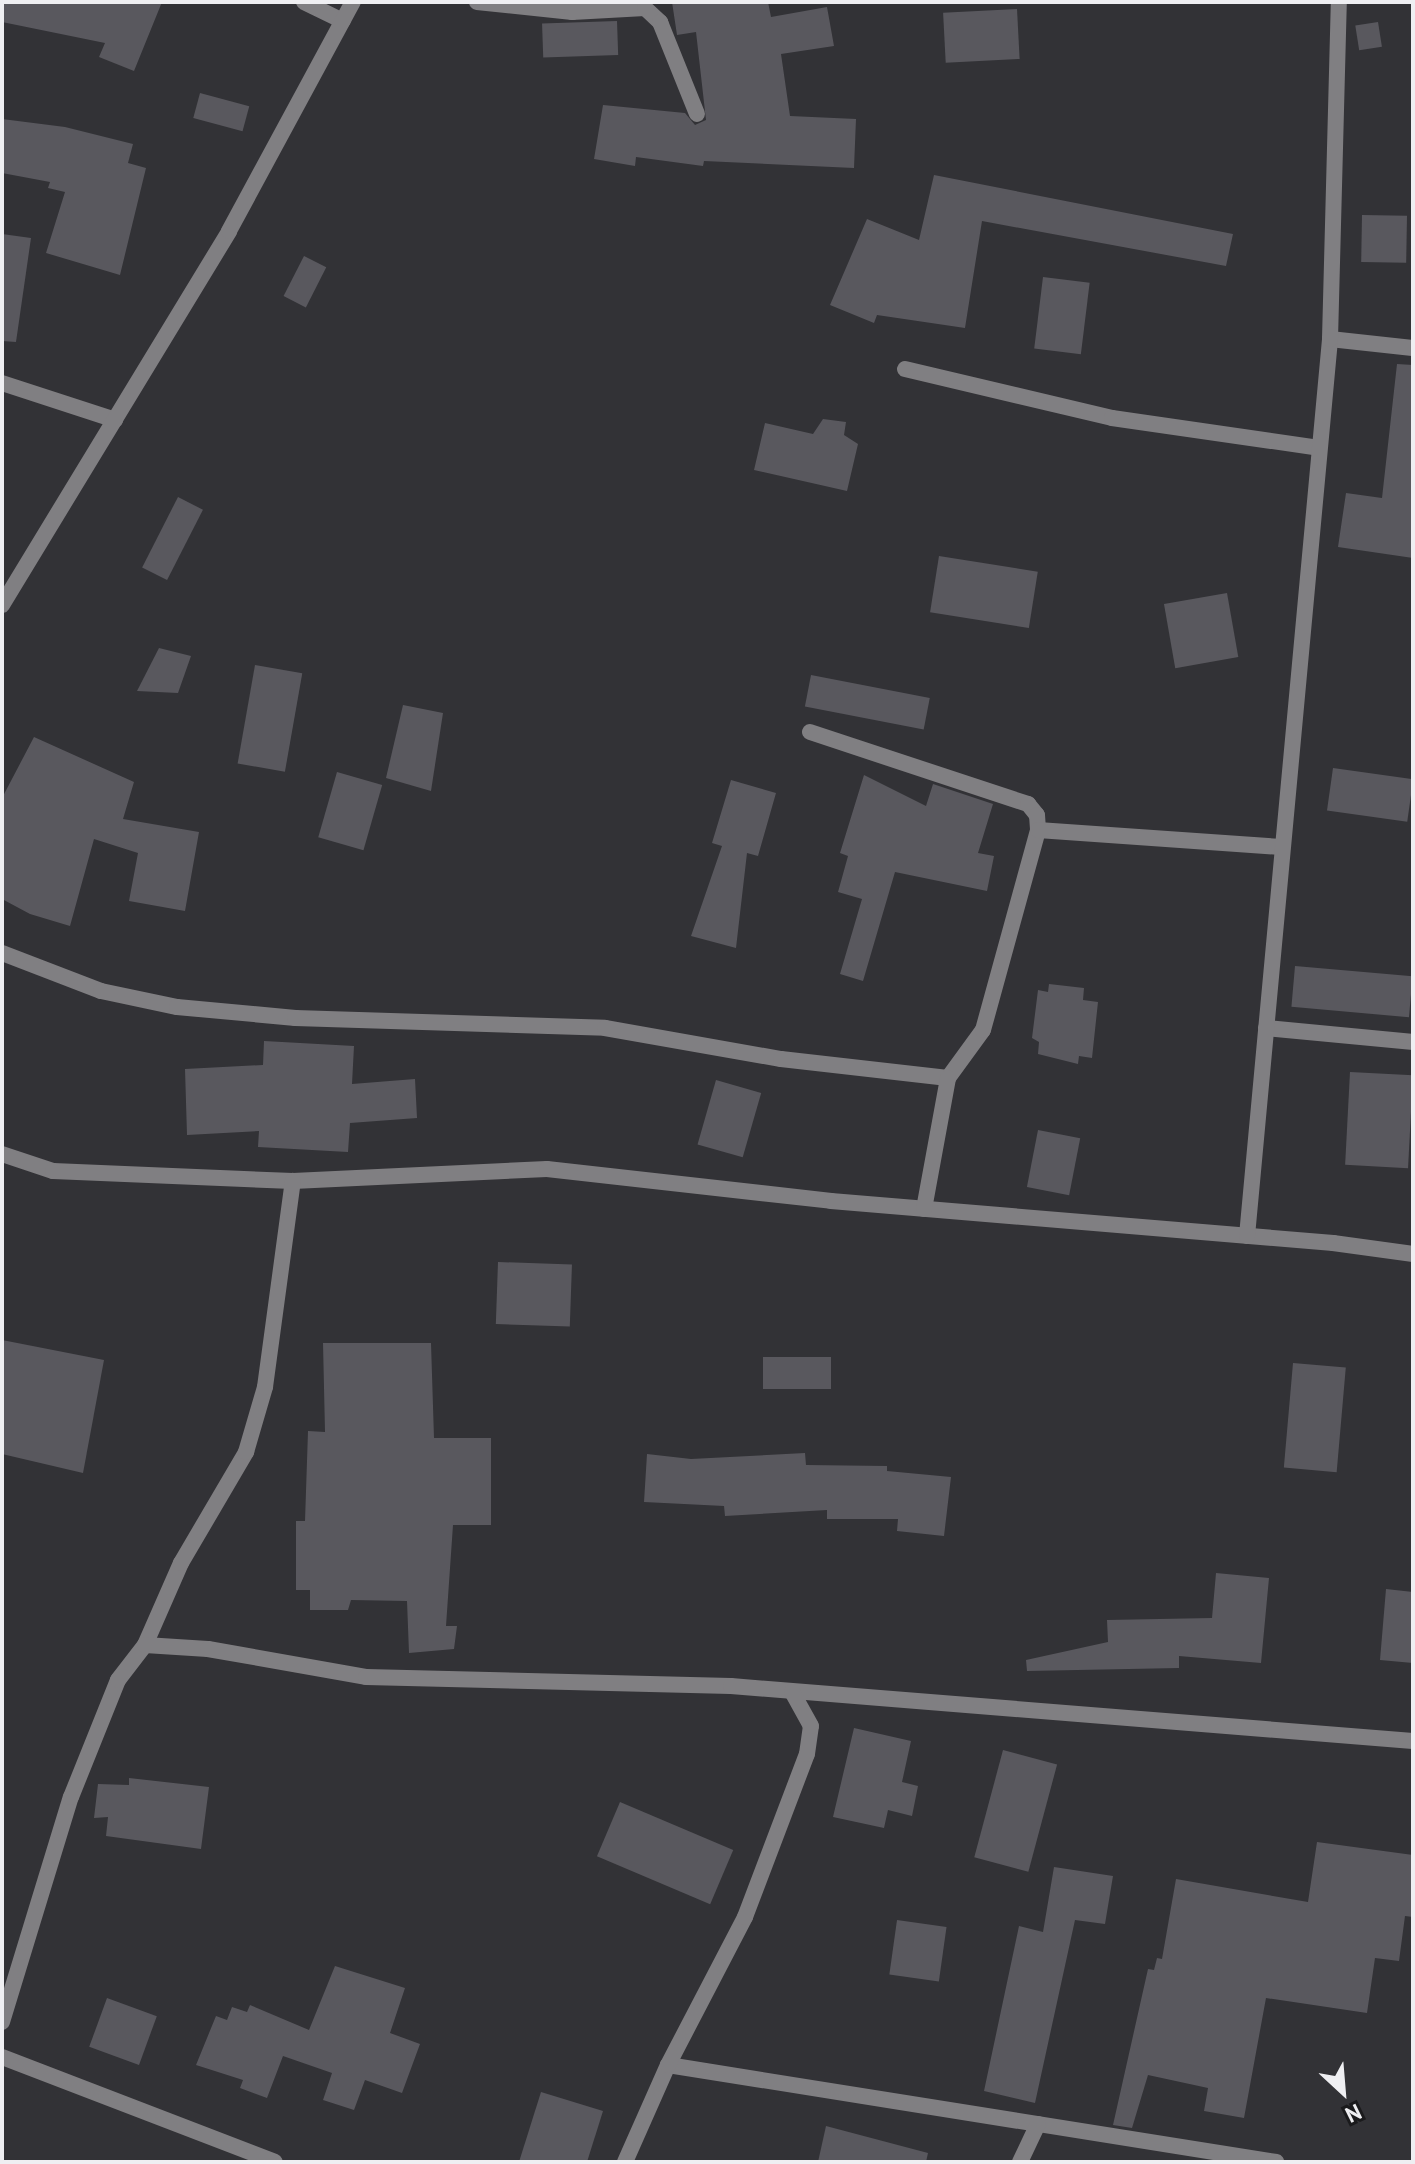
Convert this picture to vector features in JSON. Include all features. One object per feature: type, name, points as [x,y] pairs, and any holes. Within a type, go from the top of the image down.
[{"type":"street","points":[[304,2],[343,21]]},
{"type":"street","points":[[2,605],[229,231],[353,2]]},
{"type":"street","points":[[477,2],[572,12],[645,8],[660,22],[697,114]]},
{"type":"street","points":[[1247,1236],[1330,339],[1339,2]]},
{"type":"street","points":[[1330,339],[1413,348]]},
{"type":"street","points":[[905,369],[1112,418],[1319,448]]},
{"type":"street","points":[[2,383],[115,420]]},
{"type":"street","points":[[810,732],[1028,804],[1037,815],[1038,830],[983,1030],[948,1078],[924,1209]]},
{"type":"street","points":[[1038,830],[1281,847]]},
{"type":"street","points":[[2,953],[101,991],[177,1007],[295,1018],[605,1028],[766,1057],[948,1078]]},
{"type":"street","points":[[1266,1028],[1413,1042]]},
{"type":"street","points":[[2,1154],[53,1171],[293,1181],[547,1169],[924,1209],[1247,1236],[1413,1254]]},
{"type":"street","points":[[2,2022],[71,1797],[118,1680],[145,1645],[181,1563],[246,1452],[265,1387],[293,1181]]},
{"type":"street","points":[[145,1645],[208,1649],[366,1677],[792,1692],[1413,1741]]},
{"type":"street","points":[[625,2162],[668,2065],[745,1917],[807,1754],[811,1726],[792,1692]]},
{"type":"street","points":[[2,2057],[275,2162]]},
{"type":"street","points":[[668,2065],[1276,2162]]},
{"type":"street","points":[[1020,2162],[1038,2124]]},
{"type":"building","points":[[2,2],[162,2],[134,71],[99,57],[105,43],[2,22]]},
{"type":"building","points":[[672,2],[768,2],[771,17],[827,7],[834,46],[781,54],[790,116],[856,119],[854,168],[704,161],[703,166],[636,157],[635,166],[594,159],[603,105],[685,113],[695,125],[706,120],[696,32],[677,35]]},
{"type":"building","points":[[1017,9],[1020,59],[946,63],[943,13]]},
{"type":"building","points":[[617,21],[618,55],[543,58],[542,24]]},
{"type":"building","points":[[1378,22],[1382,47],[1359,50],[1355,26]]},
{"type":"building","points":[[200,93],[249,106],[243,131],[193,118]]},
{"type":"building","points":[[2,119],[65,127],[133,144],[128,163],[146,168],[120,275],[46,253],[65,192],[48,188],[50,182],[2,173]]},
{"type":"building","points":[[934,175],[1233,234],[1226,266],[982,221],[965,328],[877,315],[874,323],[830,305],[867,219],[919,240]]},
{"type":"building","points":[[1362,215],[1407,216],[1406,263],[1361,262]]},
{"type":"building","points":[[2,234],[31,238],[16,342],[2,341]]},
{"type":"building","points":[[304,256],[326,267],[306,307],[284,296]]},
{"type":"building","points":[[1043,277],[1090,283],[1081,354],[1034,348]]},
{"type":"building","points":[[1397,364],[1413,365],[1413,558],[1338,547],[1346,493],[1382,498]]},
{"type":"building","points":[[823,419],[846,422],[844,435],[858,444],[847,491],[754,470],[765,423],[813,434]]},
{"type":"building","points":[[178,497],[203,510],[167,580],[142,567]]},
{"type":"building","points":[[939,556],[1038,572],[1029,628],[930,612]]},
{"type":"building","points":[[1227,593],[1238,657],[1175,668],[1164,604]]},
{"type":"building","points":[[159,648],[191,656],[178,693],[137,691]]},
{"type":"building","points":[[255,665],[302,673],[285,772],[238,763]]},
{"type":"building","points":[[811,675],[930,698],[924,729],[805,706]]},
{"type":"building","points":[[403,705],[443,713],[431,791],[386,778]]},
{"type":"building","points":[[34,737],[134,782],[123,819],[199,832],[185,911],[129,901],[138,853],[94,839],[70,926],[30,914],[2,899],[2,798]]},
{"type":"building","points":[[1333,768],[1413,779],[1407,822],[1327,811]]},
{"type":"building","points":[[337,772],[382,785],[363,850],[318,837]]},
{"type":"building","points":[[864,775],[926,806],[933,784],[993,804],[978,853],[994,856],[987,891],[895,872],[863,981],[840,974],[862,899],[838,892],[848,856],[840,853]]},
{"type":"building","points":[[731,780],[776,793],[758,856],[747,853],[736,948],[691,936],[722,846],[712,843]]},
{"type":"building","points":[[1295,966],[1413,976],[1409,1017],[1291,1007]]},
{"type":"building","points":[[1049,984],[1084,988],[1083,1000],[1098,1002],[1092,1058],[1079,1056],[1078,1064],[1038,1054],[1039,1042],[1032,1038],[1038,990],[1048,992]]},
{"type":"building","points":[[264,1041],[354,1046],[352,1084],[415,1079],[417,1118],[350,1123],[348,1152],[258,1147],[259,1131],[187,1135],[185,1069],[263,1065]]},
{"type":"building","points":[[1350,1072],[1413,1075],[1408,1168],[1345,1165]]},
{"type":"building","points":[[716,1080],[761,1093],[743,1157],[698,1144]]},
{"type":"building","points":[[1038,1130],[1080,1138],[1069,1195],[1027,1187]]},
{"type":"building","points":[[498,1262],[572,1265],[570,1327],[496,1324]]},
{"type":"building","points":[[2,1340],[104,1360],[83,1473],[2,1454]]},
{"type":"building","points":[[323,1343],[431,1343],[434,1438],[491,1438],[491,1525],[453,1525],[446,1626],[457,1626],[454,1649],[409,1653],[407,1601],[351,1600],[348,1610],[310,1610],[310,1590],[296,1590],[296,1521],[305,1521],[308,1431],[325,1432]]},
{"type":"building","points":[[763,1357],[831,1357],[831,1389],[763,1389]]},
{"type":"building","points":[[1293,1363],[1346,1368],[1337,1472],[1284,1468]]},
{"type":"building","points":[[805,1453],[806,1465],[887,1466],[887,1471],[951,1477],[944,1536],[897,1531],[898,1519],[827,1519],[827,1510],[725,1516],[724,1506],[644,1502],[647,1454],[691,1459]]},
{"type":"building","points":[[1216,1573],[1269,1578],[1261,1663],[1179,1656],[1179,1668],[1027,1671],[1026,1660],[1108,1642],[1107,1620],[1212,1618]]},
{"type":"building","points":[[1386,1589],[1413,1592],[1413,1663],[1380,1660]]},
{"type":"building","points":[[854,1728],[911,1741],[902,1782],[918,1786],[912,1816],[888,1810],[884,1828],[833,1817]]},
{"type":"building","points":[[1003,1750],[1057,1764],[1028,1872],[974,1857]]},
{"type":"building","points":[[129,1778],[209,1787],[201,1849],[106,1836],[108,1817],[94,1818],[98,1784],[129,1785]]},
{"type":"building","points":[[620,1802],[733,1850],[710,1904],[597,1856]]},
{"type":"building","points":[[1317,1842],[1413,1855],[1413,1917],[1405,1916],[1399,1961],[1375,1958],[1367,2013],[1266,1998],[1244,2118],[1204,2111],[1208,2088],[1148,2075],[1132,2128],[1113,2125],[1148,1969],[1154,1970],[1157,1958],[1162,1959],[1176,1879],[1308,1902]]},
{"type":"building","points":[[1054,1867],[1113,1876],[1105,1924],[1075,1920],[1035,2103],[984,2091],[1019,1926],[1043,1932]]},
{"type":"building","points":[[897,1920],[947,1927],[939,1981],[889,1974]]},
{"type":"building","points":[[335,1966],[405,1988],[390,2033],[420,2044],[402,2093],[365,2080],[354,2110],[323,2100],[332,2073],[283,2056],[267,2098],[240,2088],[243,2080],[196,2065],[216,2016],[227,2020],[232,2007],[247,2012],[250,2005],[309,2030]]},
{"type":"building","points":[[107,1998],[157,2016],[139,2065],[89,2047]]},
{"type":"building","points":[[541,2092],[603,2111],[587,2162],[519,2162]]},
{"type":"building","points":[[826,2126],[928,2153],[926,2162],[818,2162]]}]
